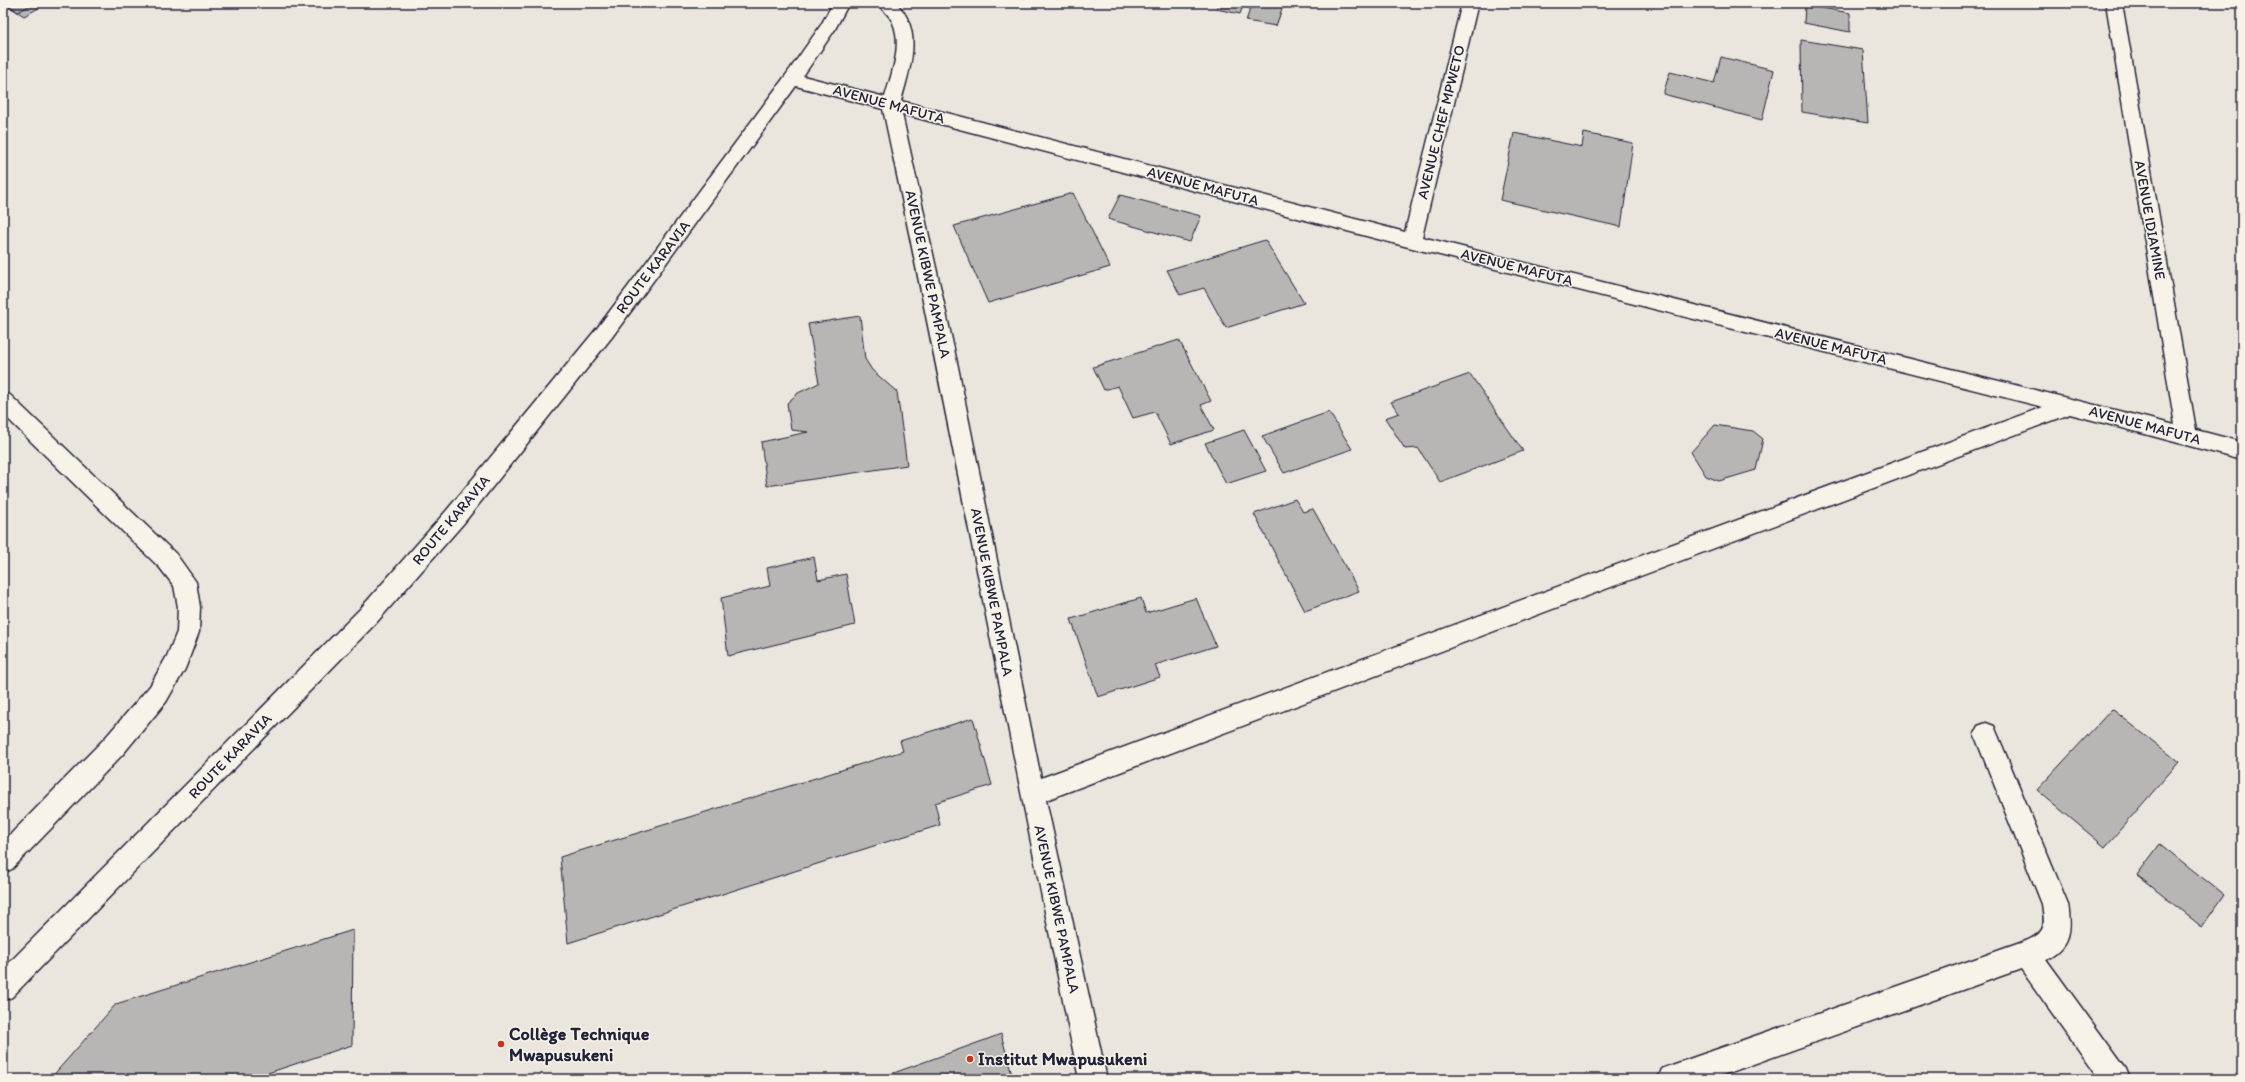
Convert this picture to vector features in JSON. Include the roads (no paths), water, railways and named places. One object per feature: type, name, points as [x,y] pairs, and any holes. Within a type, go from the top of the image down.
[{"type":"street","name":"ROUTE KARAVIA","points":[[3,988],[368,616],[455,517],[605,332],[792,79],[828,27],[841,3]]},
{"type":"street","points":[[886,3],[896,10],[907,36],[901,68],[891,105]]},
{"type":"street","name":"AVENUE CHEF MPWETO","points":[[1412,241],[1470,3]]},
{"type":"street","name":"AVENUE IDIAMINE","points":[[2114,3],[2187,436]]},
{"type":"street","name":"AVENUE MAFUTA","points":[[792,79],[1412,241],[2070,406],[2242,451]]},
{"type":"street","name":"AVENUE KIBWE PAMPALA","points":[[891,105],[950,375],[1032,793],[1093,1079]]},
{"type":"street","points":[[3,401],[168,561],[185,582],[189,607],[188,632],[177,661],[158,694],[114,746],[3,860]]},
{"type":"street","points":[[1032,793],[2070,406]]},
{"type":"street","points":[[1672,1079],[2026,954],[2044,947],[2054,938],[2059,925],[2055,904],[1986,734]]},
{"type":"street","points":[[2026,954],[2116,1079]]},
{"type":"place","name":"Collège Technique Mwapusukeni","points":[[501,1044]]},
{"type":"place","name":"Institut Mwapusukeni","points":[[970,1059]]}]
